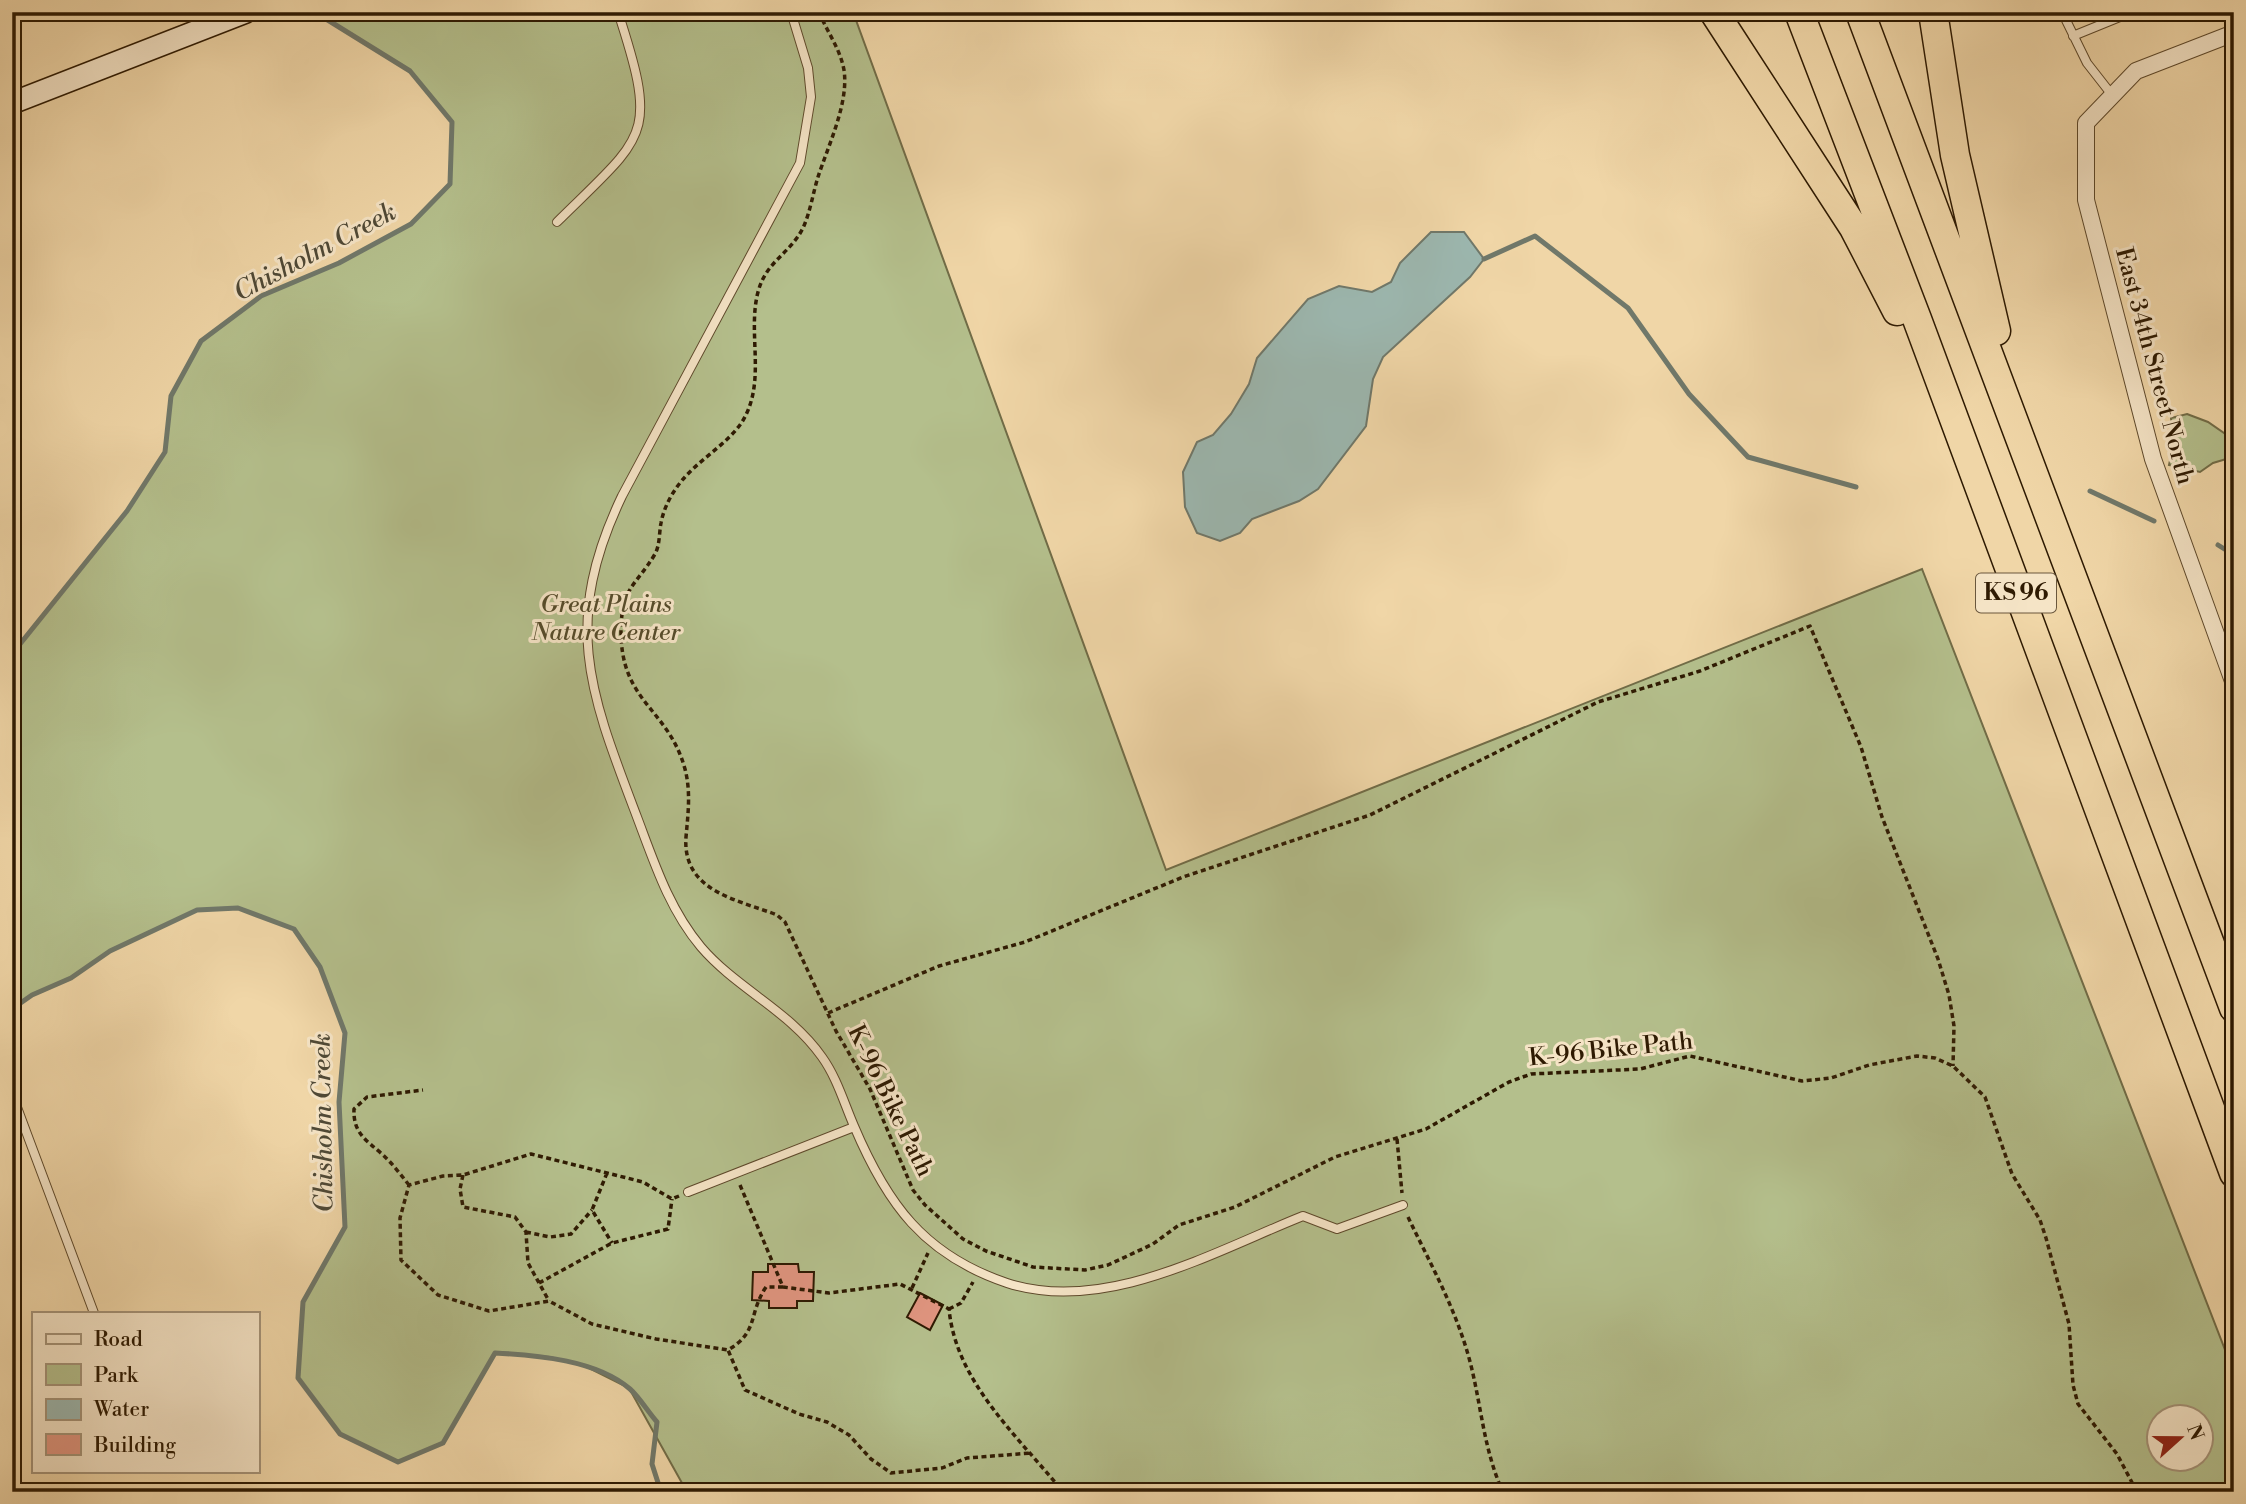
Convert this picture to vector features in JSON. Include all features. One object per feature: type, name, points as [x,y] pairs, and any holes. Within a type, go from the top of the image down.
[{"type":"highway","points":[[1714,12],[1854,228],[1950,412]]},
{"type":"highway","name":"KS 96","points":[[1799,12],[2234,1173]]},
{"type":"highway","name":"KS 96","points":[[1860,12],[2234,1008]]},
{"type":"highway","points":[[1933,12],[1955,155],[2021,440]]},
{"type":"main road","points":[[12,103],[246,12]]},
{"type":"street","name":"East 34th Street North","points":[[2234,33],[2136,71],[2086,123],[2085,200],[2153,459],[2234,684]]},
{"type":"lane","points":[[557,222],[628,152],[637,135],[643,111],[638,76],[618,12]]},
{"type":"lane","points":[[791,12],[808,68],[811,97],[800,163],[606,529],[590,583],[585,635],[589,671],[602,724],[662,884],[680,918],[702,948],[804,1033],[838,1084],[878,1179],[894,1205],[933,1245],[978,1271],[1009,1284],[1069,1292],[1105,1289],[1144,1280],[1303,1216],[1337,1229],[1403,1205]]},
{"type":"lane","points":[[2062,12],[2087,63],[2112,95]]},
{"type":"lane","points":[[2073,36],[2132,12]]},
{"type":"lane","points":[[12,1094],[94,1312]]},
{"type":"lane","points":[[688,1192],[854,1126]]},
{"type":"path","name":"K-96 Bike Path","points":[[818,12],[842,58],[845,74],[833,137],[804,227],[767,269],[759,288],[754,309],[756,372],[751,405],[736,430],[685,477],[666,505],[654,554],[629,587],[621,628],[622,656],[637,695],[667,728],[682,757],[688,780],[686,842],[691,867],[714,892],[778,915],[785,922],[828,1013],[870,1089],[904,1172],[925,1205],[963,1238],[986,1251],[1033,1267],[1085,1270],[1108,1265],[1153,1244],[1178,1225],[1235,1207],[1344,1153],[1426,1129],[1508,1082],[1531,1074],[1640,1069],[1690,1056],[1802,1081],[1831,1078],[1869,1065],[1917,1056],[1935,1058],[1953,1066],[1985,1097],[2012,1174],[2040,1220],[2069,1324],[2073,1385],[2078,1404],[2117,1454],[2137,1492]]},
{"type":"path","points":[[828,1013],[939,966],[1025,942],[1183,877],[1370,815],[1598,702],[1700,671],[1810,626],[1861,747],[1882,817],[1938,958],[1949,995],[1954,1026],[1953,1066]]},
{"type":"path","points":[[409,1185],[383,1155],[366,1144],[353,1124],[354,1109],[367,1097],[423,1090]]},
{"type":"path","points":[[1397,1139],[1403,1205],[1452,1309],[1467,1350],[1490,1459],[1503,1492]]},
{"type":"path","points":[[409,1185],[443,1176],[463,1175],[531,1154],[643,1182],[672,1199]]},
{"type":"path","points":[[526,1232],[550,1237],[571,1234],[592,1210],[607,1173]]},
{"type":"path","points":[[735,1173],[753,1223],[783,1287]]},
{"type":"path","points":[[463,1175],[460,1189],[463,1207],[515,1217],[526,1232],[528,1263],[549,1301],[592,1324],[656,1339],[728,1350],[744,1341],[751,1328],[755,1304],[766,1287],[829,1293],[900,1284],[912,1288],[948,1309],[959,1355],[980,1390],[1063,1492]]},
{"type":"path","points":[[409,1185],[400,1218],[401,1259],[438,1295],[489,1311],[549,1301]]},
{"type":"path","points":[[672,1199],[688,1192]]},
{"type":"path","points":[[539,1283],[612,1243],[668,1229],[672,1199]]},
{"type":"path","points":[[592,1210],[612,1243]]},
{"type":"path","points":[[912,1288],[933,1245]]},
{"type":"path","points":[[728,1350],[745,1390],[799,1414],[827,1422],[849,1435],[871,1459],[891,1474],[942,1468],[967,1458],[1031,1453]]},
{"type":"green space","name":"Great Plains Nature Center","points":[[337,12],[853,12],[1166,870],[1922,569],[2234,1373],[2234,1492],[687,1492],[629,1388],[587,1367],[550,1357],[496,1353],[443,1443],[398,1462],[340,1434],[298,1378],[303,1302],[345,1227],[339,1102],[345,1033],[320,967],[294,929],[238,908],[197,910],[110,951],[71,978],[32,995],[12,1009],[12,654],[127,511],[165,452],[171,396],[201,341],[261,296],[339,263],[411,224],[450,184],[452,122],[410,71],[324,17]]},
{"type":"green space","points":[[2187,414],[2208,422],[2234,440],[2233,457],[2213,463],[2200,472],[2169,465],[2173,447],[2171,418]]},
{"type":"water","points":[[1431,232],[1464,232],[1484,259],[1470,277],[1383,357],[1373,379],[1366,426],[1318,489],[1299,501],[1252,519],[1240,533],[1220,541],[1197,533],[1185,507],[1183,472],[1197,442],[1213,435],[1231,414],[1249,384],[1257,358],[1308,299],[1339,286],[1372,292],[1391,282],[1400,263]]},
{"type":"building","points":[[768,1264],[798,1264],[799,1272],[814,1272],[813,1301],[797,1301],[797,1308],[769,1308],[769,1301],[752,1300],[753,1272],[768,1272]]},
{"type":"building","points":[[920,1293],[943,1305],[930,1330],[907,1317]]},
{"type":"waterway","name":"Chisholm Creek","points":[[12,654],[127,511],[165,452],[171,396],[201,341],[261,296],[339,263],[411,224],[450,184],[452,122],[410,71],[318,14]]},
{"type":"waterway","points":[[1484,259],[1535,236],[1628,308],[1689,394],[1748,457],[1856,487]]},
{"type":"waterway","points":[[2090,491],[2154,521]]},
{"type":"waterway","points":[[2218,545],[2234,555]]},
{"type":"waterway","name":"Chisholm Creek","points":[[12,1009],[32,995],[71,978],[110,951],[197,910],[238,908],[294,929],[320,967],[345,1033],[339,1102],[345,1227],[303,1302],[298,1378],[340,1434],[398,1462],[443,1443],[495,1353],[529,1355],[584,1365],[601,1371],[630,1389],[657,1422],[652,1464],[661,1492]]}]
